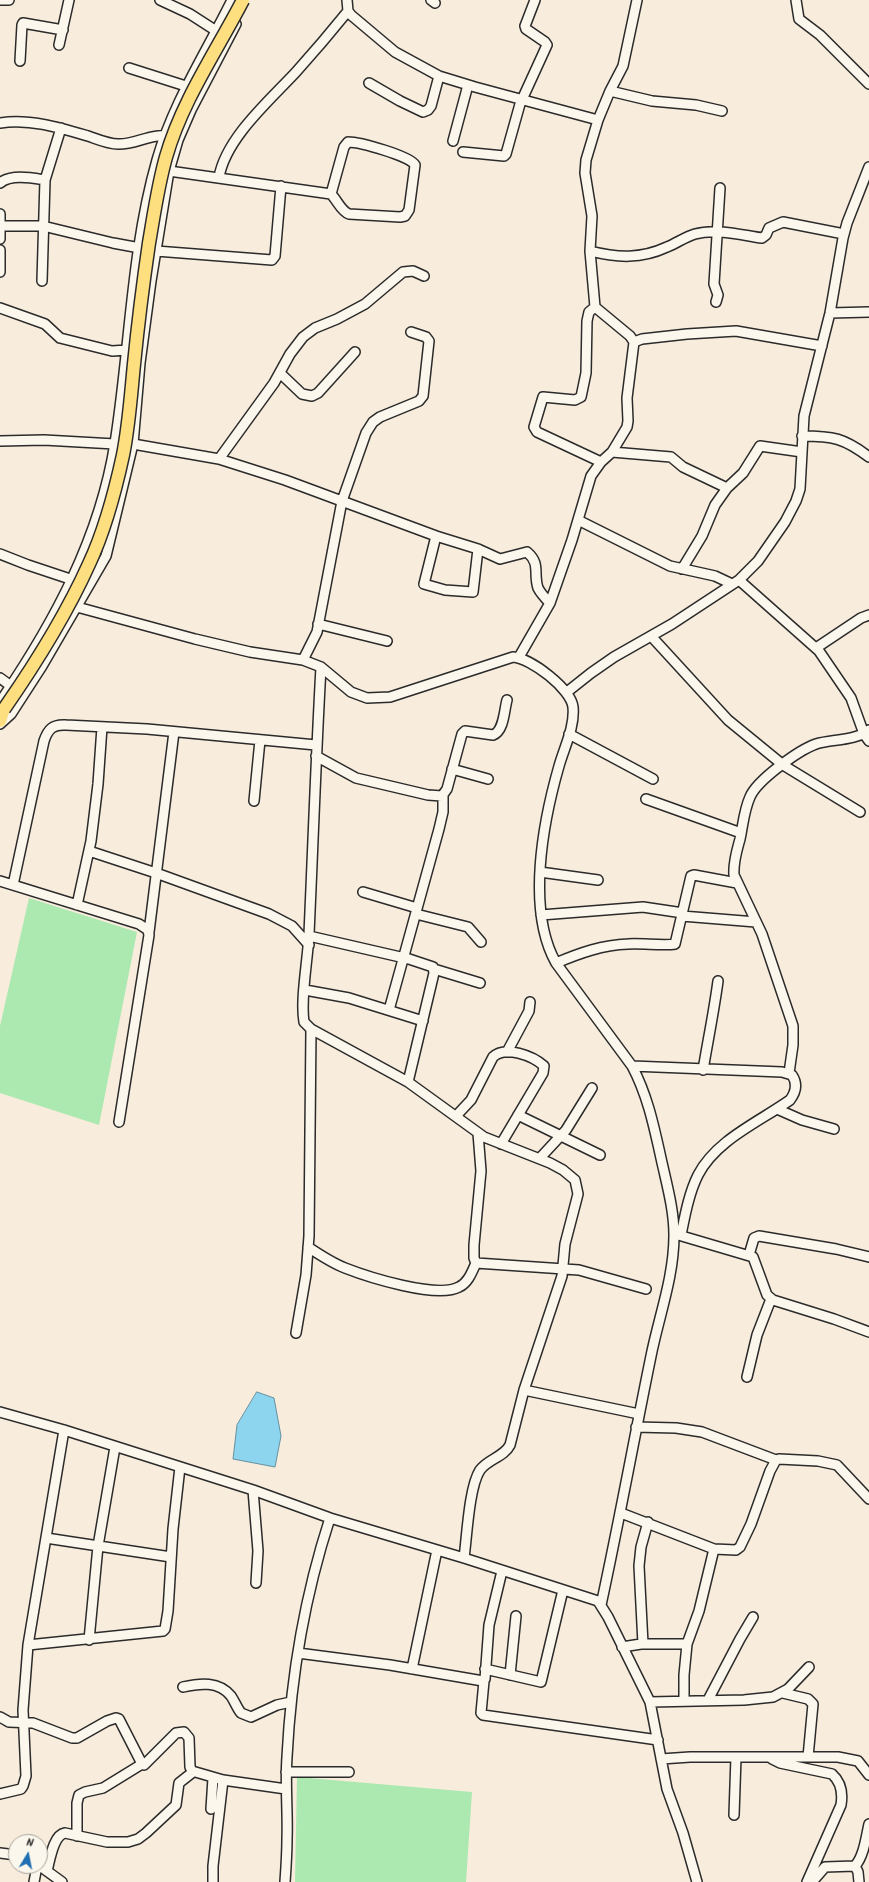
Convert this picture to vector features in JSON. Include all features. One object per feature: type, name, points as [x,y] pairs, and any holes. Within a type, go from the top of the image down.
[{"type":"main road","points":[[0,721],[1,708],[32,668],[55,629],[84,575],[100,538],[123,455],[144,277],[155,207],[165,160],[176,126],[185,107],[243,0]]},
{"type":"street","points":[[0,0],[8,0]]},
{"type":"street","points":[[59,45],[69,0]]},
{"type":"street","points":[[160,0],[190,14],[229,39]]},
{"type":"street","points":[[1,708],[11,686],[31,655],[73,580],[90,537],[104,495],[115,444],[140,248],[149,192],[164,136],[187,86],[232,0]]},
{"type":"street","points":[[0,724],[15,708],[77,607],[106,556],[133,444],[140,362],[169,171],[178,140],[199,92],[249,0]]},
{"type":"street","points":[[347,0],[348,11],[394,52],[440,76],[598,120]]},
{"type":"street","points":[[463,152],[504,156],[522,99],[547,45],[526,29],[525,26],[536,0]]},
{"type":"street","points":[[519,657],[550,603],[578,520],[588,481],[601,462],[612,452],[624,434],[628,424],[627,398],[634,342],[630,336],[595,307],[590,251],[592,216],[585,173],[590,146],[598,120],[610,91],[623,66],[635,0]]},
{"type":"street","points":[[796,0],[799,19],[820,35],[869,84]]},
{"type":"street","points":[[219,177],[224,156],[240,134],[315,51],[348,11]]},
{"type":"street","points":[[20,61],[23,23],[63,30]]},
{"type":"street","points":[[129,68],[187,86],[199,92]]},
{"type":"street","points":[[369,83],[423,112],[428,110],[431,106],[440,76]]},
{"type":"street","points":[[453,141],[468,85]]},
{"type":"street","points":[[610,91],[661,102],[696,105],[722,111]]},
{"type":"street","points":[[0,123],[27,122],[61,128],[117,144],[164,136],[178,140]]},
{"type":"street","points":[[42,281],[45,180],[61,128]]},
{"type":"street","points":[[169,171],[331,194],[336,198],[345,212],[349,214],[400,217],[405,216],[409,210],[415,165],[409,159],[386,151],[348,142],[344,147],[331,194]]},
{"type":"street","points":[[567,692],[591,673],[736,582],[758,561],[792,510],[801,483],[804,416],[830,313],[844,234],[869,167]]},
{"type":"street","points":[[0,183],[6,180],[21,178],[45,180]]},
{"type":"street","points":[[156,251],[272,260],[275,256],[281,186]]},
{"type":"street","points":[[716,302],[718,295],[714,284],[720,188]]},
{"type":"street","points":[[0,214],[0,239]]},
{"type":"street","points":[[590,251],[611,256],[629,257],[648,255],[695,234],[718,232],[762,238],[766,235],[769,228],[782,222],[844,234]]},
{"type":"street","points":[[0,226],[43,226],[140,248]]},
{"type":"street","points":[[0,252],[0,272]]},
{"type":"street","points":[[219,459],[280,373],[296,346],[315,328],[337,319],[364,304],[403,272],[413,271],[424,276]]},
{"type":"street","points":[[595,307],[589,312],[586,321],[587,361],[581,397],[575,400],[545,396],[541,400],[534,428],[537,432],[601,462]]},
{"type":"street","points":[[0,308],[45,324],[60,338],[117,352],[127,350]]},
{"type":"street","points":[[830,313],[869,312]]},
{"type":"street","points":[[634,342],[642,339],[687,334],[736,331],[822,346]]},
{"type":"street","points":[[303,660],[314,639],[342,501],[362,441],[370,427],[380,417],[419,401],[423,396],[430,341],[426,337],[411,332]]},
{"type":"street","points":[[280,373],[302,394],[312,396],[318,392],[355,352]]},
{"type":"street","points":[[802,436],[840,439],[854,446],[869,457]]},
{"type":"street","points":[[0,441],[44,440],[115,444]]},
{"type":"street","points":[[133,444],[219,459],[342,501],[436,536],[478,549],[500,559],[527,552],[536,564],[536,576],[539,590],[550,603]]},
{"type":"street","points":[[682,569],[702,536],[715,505],[727,488],[743,473],[760,446],[802,452]]},
{"type":"street","points":[[612,452],[671,457],[686,469],[727,488]]},
{"type":"street","points":[[578,520],[660,561],[682,569],[736,582],[816,648],[851,698],[867,735],[816,744],[804,750],[769,775],[754,790],[747,804],[734,864],[734,875],[768,950],[793,1026],[794,1045],[789,1073],[795,1082],[795,1094],[790,1100],[730,1140],[709,1158],[697,1177],[677,1234],[671,1274],[653,1345],[621,1513],[601,1605]]},
{"type":"street","points":[[436,536],[424,584],[445,590],[473,592],[478,549]]},
{"type":"street","points":[[90,537],[110,543]]},
{"type":"street","points":[[0,554],[34,568],[73,580]]},
{"type":"street","points":[[77,607],[195,639],[250,652],[303,660],[321,667],[351,692],[359,696],[374,699],[390,696],[507,658],[519,657],[535,665],[567,692],[573,708],[569,734],[553,786],[545,827],[540,872],[541,915],[547,945],[556,963],[632,1066],[645,1094],[668,1186],[677,1234]]},
{"type":"street","points":[[816,648],[861,618],[869,615]]},
{"type":"street","points":[[318,624],[387,641]]},
{"type":"street","points":[[651,636],[723,716],[783,765],[860,812]]},
{"type":"street","points":[[321,667],[316,745],[309,940],[303,1016],[304,1022],[311,1028],[408,1082],[478,1133],[501,1144],[540,1158],[570,1175],[577,1186],[577,1198],[565,1244],[563,1269],[560,1282],[524,1390],[508,1448],[505,1452],[486,1463],[477,1476],[473,1488],[464,1558]]},
{"type":"street","points":[[0,678],[11,686]]},
{"type":"street","points":[[388,1010],[439,830],[443,812],[443,795],[447,789],[463,732],[465,730],[492,735],[496,734],[501,728],[507,700]]},
{"type":"street","points":[[13,885],[48,731],[51,728],[61,725],[102,727],[316,745]]},
{"type":"street","points":[[77,905],[89,851],[98,784],[102,727]]},
{"type":"street","points":[[118,1122],[149,932],[174,732]]},
{"type":"street","points":[[569,734],[653,779]]},
{"type":"street","points":[[254,801],[260,740]]},
{"type":"street","points":[[316,756],[344,772],[370,782],[428,795],[443,795]]},
{"type":"street","points":[[452,769],[488,779]]},
{"type":"street","points":[[646,799],[741,833]]},
{"type":"street","points":[[89,851],[156,873],[269,914],[292,926],[309,940],[428,964],[434,969],[480,983]]},
{"type":"street","points":[[540,872],[598,880]]},
{"type":"street","points":[[556,963],[587,950],[606,946],[650,943],[673,945],[676,943],[690,878],[692,875],[737,883]]},
{"type":"street","points":[[0,881],[139,924],[149,932]]},
{"type":"street","points":[[363,892],[416,911],[468,927],[480,942]]},
{"type":"street","points":[[541,915],[642,907],[682,914],[756,922]]},
{"type":"street","points":[[408,1082],[434,969]]},
{"type":"street","points":[[703,1070],[718,981]]},
{"type":"street","points":[[305,990],[334,995],[422,1020]]},
{"type":"street","points":[[507,1052],[529,1011],[530,1002]]},
{"type":"street","points":[[296,1333],[306,1275],[308,1247],[311,1028]]},
{"type":"street","points":[[456,1116],[472,1100],[492,1057],[499,1053],[507,1052],[535,1060],[544,1066],[543,1073],[501,1144]]},
{"type":"street","points":[[632,1066],[789,1073]]},
{"type":"street","points":[[540,1158],[570,1124],[592,1088]]},
{"type":"street","points":[[777,1109],[802,1120],[834,1129]]},
{"type":"street","points":[[518,1115],[600,1155]]},
{"type":"street","points":[[308,1247],[345,1269],[401,1285],[437,1291],[452,1290],[463,1284],[470,1277],[476,1263],[474,1258],[474,1245],[481,1165],[478,1133]]},
{"type":"street","points":[[677,1234],[749,1255],[755,1259],[767,1295],[771,1299],[869,1332]]},
{"type":"street","points":[[749,1255],[754,1238],[759,1236],[836,1249],[869,1257]]},
{"type":"street","points":[[476,1263],[584,1271],[646,1289]]},
{"type":"street","points":[[747,1377],[757,1335],[771,1299]]},
{"type":"street","points":[[524,1390],[639,1414]]},
{"type":"street","points":[[0,1412],[116,1446],[253,1490],[330,1518],[594,1599],[601,1605],[650,1702],[668,1789],[683,1833],[697,1882]]},
{"type":"street","points":[[636,1428],[676,1428],[702,1432],[776,1460],[782,1459],[833,1464],[842,1469],[869,1499]]},
{"type":"street","points":[[0,1794],[21,1789],[25,1782],[23,1694],[28,1645],[64,1430]]},
{"type":"street","points":[[90,1640],[98,1546],[116,1446]]},
{"type":"street","points":[[621,1513],[714,1548],[732,1551],[740,1547],[751,1524],[764,1486],[776,1460]]},
{"type":"street","points":[[28,1645],[90,1640],[148,1633],[165,1629],[168,1611],[171,1557],[180,1467]]},
{"type":"street","points":[[253,1490],[258,1551],[256,1583]]},
{"type":"street","points":[[285,1882],[287,1841],[286,1772],[291,1702],[298,1653],[316,1568],[330,1518]]},
{"type":"street","points":[[643,1644],[639,1566],[641,1547],[648,1522]]},
{"type":"street","points":[[46,1538],[171,1557]]},
{"type":"street","points":[[684,1701],[684,1675],[687,1644],[699,1611],[714,1548]]},
{"type":"street","points":[[412,1669],[437,1550]]},
{"type":"street","points":[[502,1571],[489,1625],[481,1713],[483,1715],[658,1740]]},
{"type":"street","points":[[485,1669],[541,1682],[563,1590]]},
{"type":"street","points":[[510,1675],[516,1616]]},
{"type":"street","points":[[708,1700],[753,1617]]},
{"type":"street","points":[[622,1647],[643,1644],[687,1644]]},
{"type":"street","points":[[298,1653],[484,1681]]},
{"type":"street","points":[[650,1702],[764,1699],[783,1693],[792,1686],[809,1667]]},
{"type":"street","points":[[183,1687],[198,1684],[215,1686],[230,1695],[241,1713],[251,1717],[277,1705],[291,1702]]},
{"type":"street","points":[[783,1693],[808,1699],[813,1704],[808,1756]]},
{"type":"street","points":[[0,1717],[9,1722],[24,1722],[39,1725],[65,1737],[75,1738],[107,1720],[116,1718],[119,1719],[142,1764]]},
{"type":"street","points":[[77,1836],[77,1803],[79,1795],[103,1788],[142,1764],[146,1764],[176,1734],[182,1731],[188,1737],[190,1767],[193,1772],[223,1780],[286,1789]]},
{"type":"street","points":[[734,1815],[736,1757]]},
{"type":"street","points":[[661,1758],[838,1757],[854,1759],[860,1762],[869,1775]]},
{"type":"street","points":[[769,1758],[780,1763],[832,1774],[838,1781],[843,1794],[841,1805],[807,1882]]},
{"type":"street","points":[[48,1859],[60,1836],[66,1833],[107,1842],[128,1842],[138,1839],[171,1811],[177,1800],[179,1783],[193,1772]]},
{"type":"street","points":[[286,1772],[349,1772]]},
{"type":"street","points":[[211,1809],[213,1778]]},
{"type":"street","points":[[213,1882],[213,1866],[223,1780]]},
{"type":"street","points":[[855,1866],[862,1851],[869,1824]]},
{"type":"street","points":[[812,1882],[825,1867],[855,1866]]},
{"type":"street","points":[[855,1866],[858,1872],[859,1882]]},
{"type":"street","points":[[48,1871],[62,1882]]},
{"type":"green space","points":[[29,898],[137,932],[99,1125],[0,1093],[0,1026]]},
{"type":"green space","points":[[297,1777],[472,1792],[466,1882],[295,1882]]},
{"type":"water","points":[[257,1392],[274,1398],[281,1436],[275,1467],[233,1459],[237,1425]]}]
